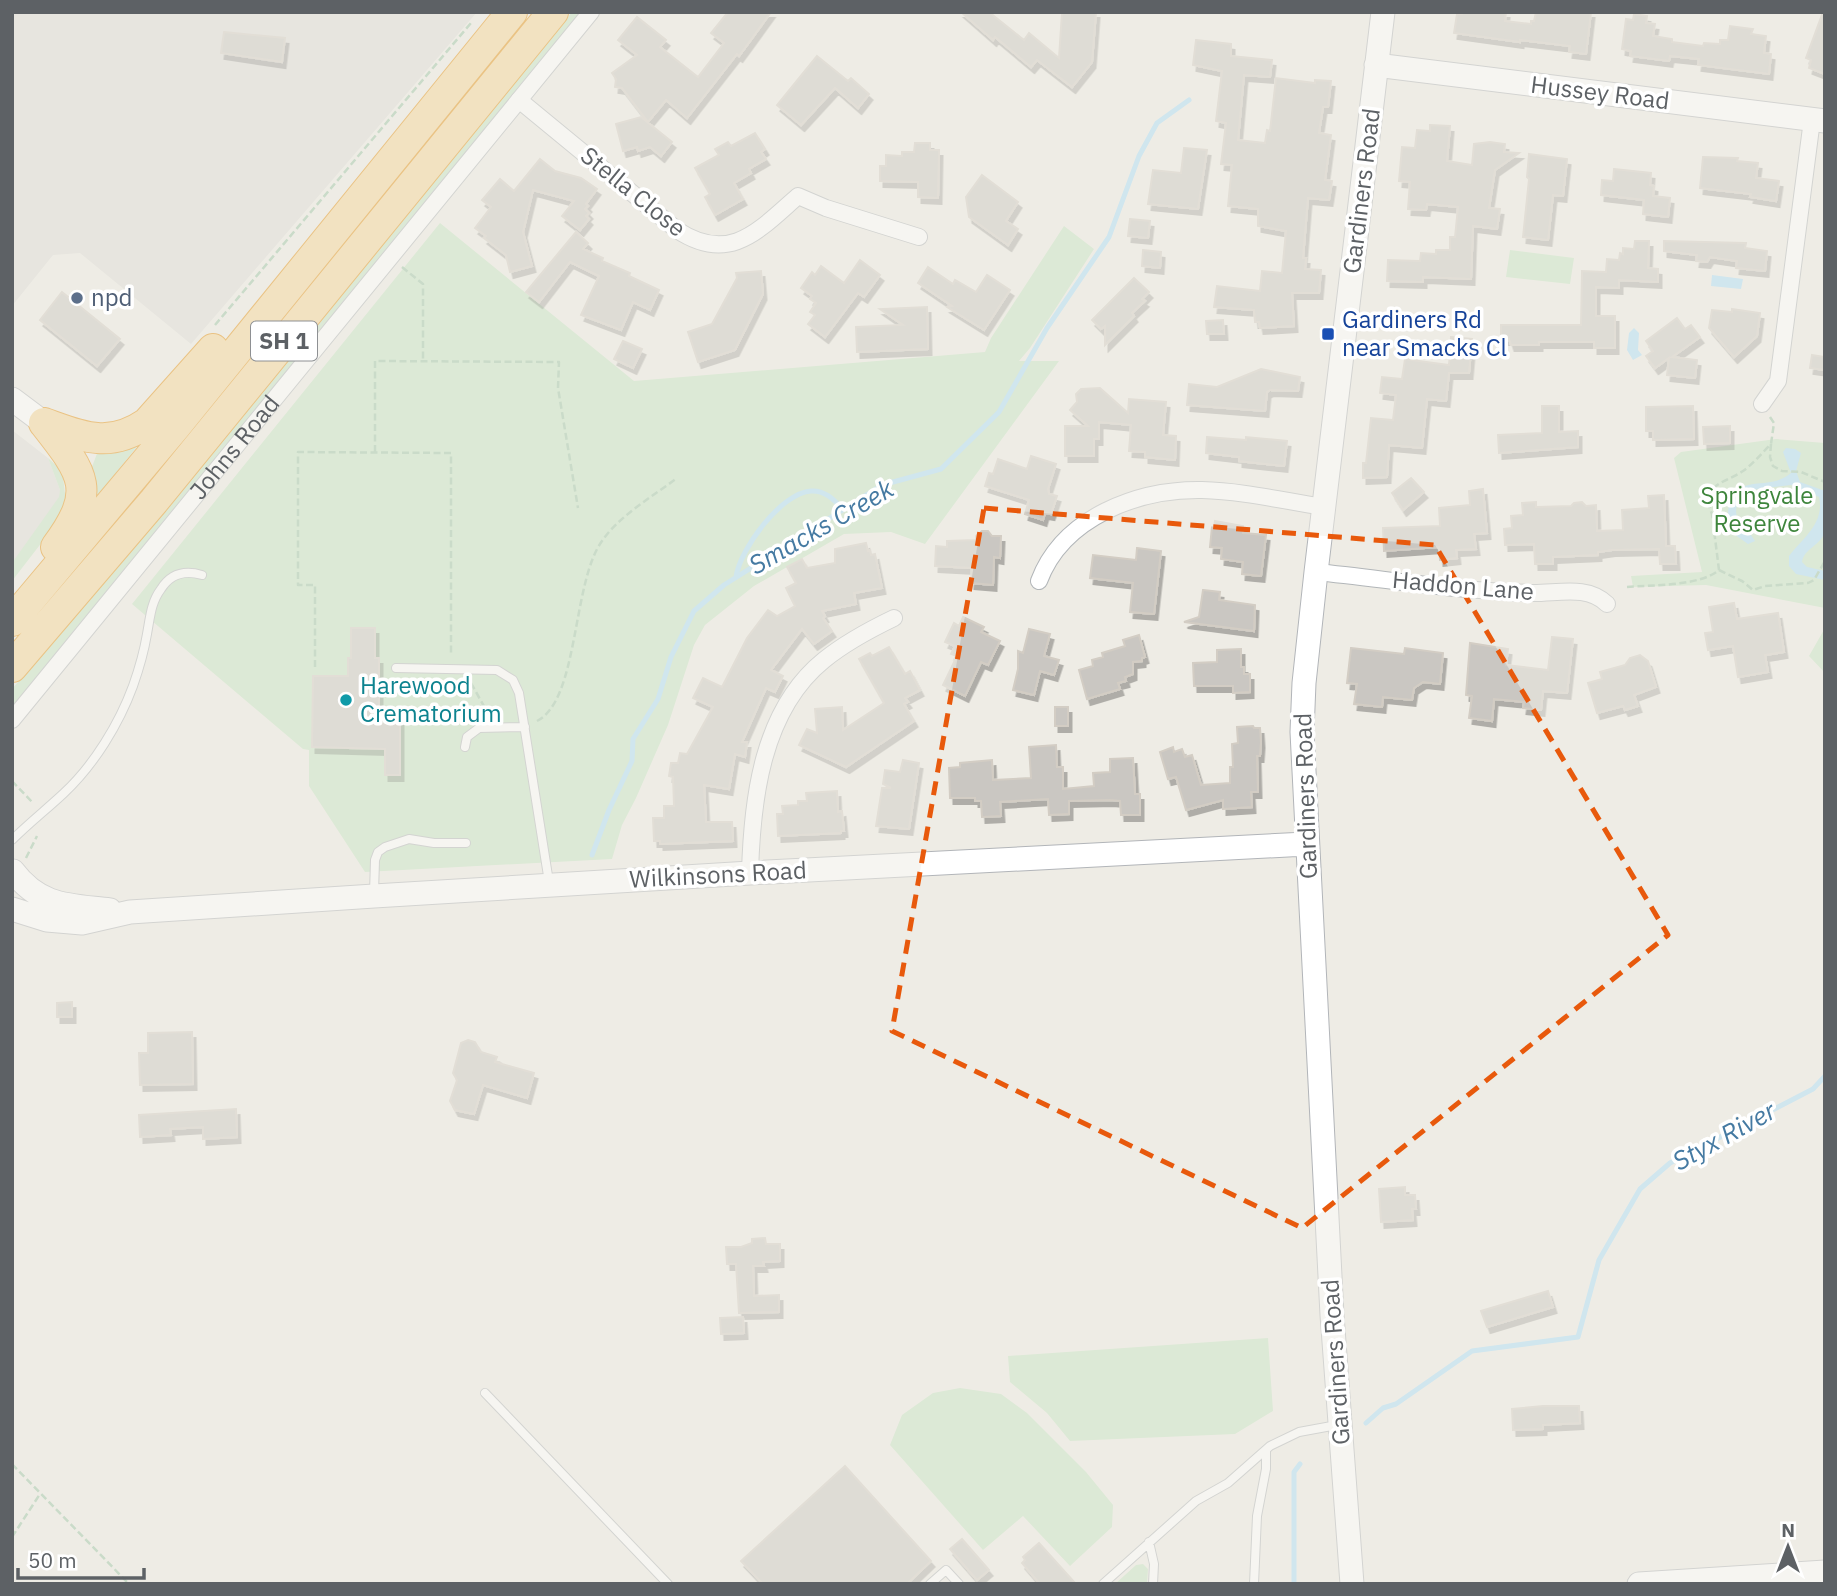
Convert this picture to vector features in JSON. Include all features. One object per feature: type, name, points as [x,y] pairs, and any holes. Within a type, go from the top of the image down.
[{"type":"highway","name":"SH 1","points":[[12,621],[158,448],[512,12]]},
{"type":"highway","name":"Johns Road","points":[[12,667],[154,501],[553,12]]},
{"type":"highway","name":"SH 1","points":[[44,423],[83,437],[106,440],[127,435],[147,423],[362,175],[485,15]]},
{"type":"highway","points":[[12,598],[55,549],[71,527],[80,506],[81,480],[78,471],[68,453],[44,423]]},
{"type":"street","name":"Johns Road","points":[[12,720],[591,12]]},
{"type":"street","name":"Gardiners Road","points":[[1352,1584],[1340,1424],[1306,844],[1302,732],[1304,683],[1316,572],[1383,12]]},
{"type":"street","name":"Hussey Road","points":[[1376,65],[1818,120]]},
{"type":"street","name":"Stella Close","points":[[519,100],[677,230],[703,243],[716,246],[733,244],[747,238],[798,195],[826,208],[919,237]]},
{"type":"street","points":[[1762,404],[1779,381],[1818,120]]},
{"type":"street","points":[[12,399],[44,423]]},
{"type":"street","points":[[1039,581],[1050,557],[1070,533],[1114,507],[1146,497],[1200,490],[1324,507]]},
{"type":"street","name":"Haddon Lane","points":[[1316,572],[1504,592],[1582,592],[1599,596],[1607,604]]},
{"type":"street","points":[[750,873],[752,828],[764,763],[775,726],[784,708],[800,684],[822,661],[841,647],[894,618]]},
{"type":"street","name":"Wilkinsons Road","points":[[12,909],[47,920],[82,923],[130,912],[374,896],[1306,844]]},
{"type":"street","name":"Wilkinsons Road","points":[[16,868],[28,888],[52,902],[130,912]]},
{"type":"street","points":[[1639,1584],[1825,1572]]},
{"type":"lane","points":[[12,840],[65,792],[109,735],[132,687],[155,599],[161,587],[176,575],[185,572],[202,575]]},
{"type":"lane","points":[[396,668],[497,670],[513,680],[519,693],[550,885]]},
{"type":"lane","points":[[465,747],[467,737],[472,732],[490,727],[525,727]]},
{"type":"lane","points":[[374,896],[375,860],[378,852],[385,846],[409,839],[434,843],[466,843]]},
{"type":"lane","points":[[485,1393],[668,1584]]},
{"type":"lane","points":[[1103,1584],[1196,1501],[1228,1483],[1266,1450],[1299,1432],[1340,1424]]},
{"type":"lane","points":[[1254,1584],[1257,1516],[1266,1469],[1266,1450]]},
{"type":"lane","points":[[1149,1542],[1154,1564],[1153,1584]]},
{"type":"lane","points":[[930,1584],[946,1570],[959,1584]]},
{"type":"path","points":[[209,331],[485,15]]},
{"type":"path","points":[[390,258],[424,284],[423,361]]},
{"type":"path","points":[[375,452],[375,361],[559,362],[558,388],[578,508]]},
{"type":"path","points":[[1762,404],[1774,423],[1770,457],[1773,466],[1782,471],[1801,472],[1825,482]]},
{"type":"path","points":[[1718,570],[1714,526],[1709,507],[1715,484],[1742,472],[1771,444]]},
{"type":"path","points":[[315,667],[315,585],[298,585],[298,452],[451,453],[450,668]]},
{"type":"path","points":[[525,727],[545,717],[558,697],[568,667],[586,572],[601,541],[617,524],[677,478]]},
{"type":"path","points":[[1718,570],[1742,581],[1753,590],[1765,586],[1797,585],[1814,580],[1825,561]]},
{"type":"path","points":[[1627,587],[1697,581],[1711,577],[1718,570]]},
{"type":"path","points":[[463,668],[490,713],[490,727]]},
{"type":"path","points":[[12,781],[35,805]]},
{"type":"path","points":[[16,868],[42,829]]},
{"type":"path","points":[[12,1464],[129,1584]]},
{"type":"path","points":[[12,1537],[40,1494]]},
{"type":"highlighted area","points":[[984,508],[1435,545],[1668,935],[1302,1228],[892,1031]]},
{"type":"shaded area","points":[[12,12],[477,12],[191,344],[80,253],[53,255],[12,306]]},
{"type":"shaded area","points":[[12,430],[48,458],[60,490],[59,507],[12,564]]},
{"type":"green space","points":[[572,12],[584,12],[12,712],[12,689],[158,519]]},
{"type":"green space","points":[[440,223],[634,381],[985,352],[991,338],[1064,226],[1094,249],[1019,361],[1059,361],[925,544],[891,532],[844,534],[754,586],[705,625],[694,645],[668,725],[622,825],[612,859],[365,872],[309,786],[309,750],[303,749],[132,604]]},
{"type":"green space","points":[[1510,250],[1574,258],[1570,284],[1506,277]]},
{"type":"green space","points":[[149,432],[93,501],[90,472],[98,451]]},
{"type":"green space","name":"Springvale Reserve","points":[[1776,439],[1825,443],[1825,608],[1706,585],[1633,587],[1631,576],[1702,572],[1674,458],[1681,452]]},
{"type":"green space","points":[[48,458],[59,468],[63,477],[66,502],[56,524],[12,581],[12,563],[59,497],[60,490]]},
{"type":"green space","points":[[1825,628],[1825,673],[1809,656]]},
{"type":"green space","points":[[1268,1338],[1273,1411],[1235,1434],[1070,1441],[1047,1413],[1010,1382],[1008,1356]]},
{"type":"green space","points":[[960,1388],[1001,1394],[1027,1413],[1086,1472],[1113,1505],[1112,1527],[1070,1566],[1023,1516],[983,1550],[890,1445],[902,1415],[933,1393]]},
{"type":"green space","points":[[1143,1564],[1148,1569],[1147,1584],[1115,1584],[1136,1565]]},
{"type":"water","points":[[1712,275],[1743,279],[1741,289],[1711,286]]},
{"type":"water","points":[[1634,328],[1639,333],[1638,350],[1642,355],[1633,360],[1627,350],[1629,333]]},
{"type":"water","points":[[1786,448],[1801,453],[1796,471],[1800,482],[1825,491],[1825,531],[1803,557],[1802,562],[1807,567],[1825,571],[1825,580],[1796,574],[1789,566],[1789,556],[1816,522],[1819,515],[1819,497],[1791,485],[1757,489],[1739,497],[1736,512],[1740,522],[1755,541],[1748,544],[1731,532],[1728,512],[1730,496],[1745,486],[1775,481],[1791,473],[1783,452]]},
{"type":"building","points":[[728,12],[771,12],[739,56],[737,54],[687,118],[666,100],[648,122],[622,88],[615,87],[616,79],[612,73],[637,55],[618,40],[637,17],[666,40],[660,47],[698,77],[724,43],[711,33]]},
{"type":"building","points":[[961,12],[989,12],[1024,40],[1029,33],[1059,58],[1062,12],[1096,12],[1092,62],[1072,87],[1037,60],[1031,67],[995,37],[993,40]]},
{"type":"building","points":[[1506,12],[1505,21],[1531,24],[1536,12],[1591,12],[1586,54],[1569,52],[1570,46],[1454,33],[1457,14]]},
{"type":"building","points":[[1823,12],[1825,74],[1809,68],[1811,60],[1806,58]]},
{"type":"building","points":[[1634,14],[1647,16],[1646,23],[1655,24],[1653,36],[1672,39],[1672,42],[1703,46],[1704,43],[1720,44],[1720,40],[1728,40],[1730,26],[1753,29],[1751,34],[1766,36],[1764,53],[1771,54],[1769,74],[1698,65],[1699,59],[1670,56],[1669,61],[1630,56],[1631,51],[1622,49],[1626,19],[1633,20]]},
{"type":"building","points":[[224,32],[285,38],[282,62],[221,53]]},
{"type":"building","points":[[1196,40],[1231,44],[1231,56],[1272,60],[1270,77],[1244,75],[1238,140],[1265,143],[1267,130],[1270,131],[1276,78],[1315,83],[1315,80],[1331,81],[1328,107],[1323,107],[1319,133],[1331,135],[1325,180],[1332,181],[1329,200],[1308,198],[1303,258],[1306,258],[1305,269],[1321,270],[1319,293],[1292,293],[1294,326],[1260,328],[1259,322],[1255,322],[1254,310],[1214,307],[1217,286],[1260,291],[1262,271],[1282,273],[1286,231],[1258,226],[1258,209],[1228,206],[1232,165],[1221,164],[1226,123],[1216,121],[1222,71],[1193,65]]},
{"type":"building","points":[[817,56],[848,81],[851,78],[869,94],[858,108],[835,88],[801,125],[777,105]]},
{"type":"building","points":[[641,117],[672,142],[661,156],[650,147],[638,151],[637,147],[623,151],[616,124]]},
{"type":"building","points":[[1430,125],[1450,126],[1447,161],[1472,165],[1474,144],[1490,142],[1505,144],[1504,152],[1519,153],[1495,170],[1489,208],[1500,209],[1497,229],[1473,226],[1471,279],[1423,277],[1423,282],[1387,281],[1388,260],[1420,261],[1421,253],[1436,254],[1436,250],[1450,250],[1450,237],[1455,237],[1458,207],[1427,204],[1426,210],[1408,209],[1410,182],[1399,181],[1402,147],[1415,148],[1417,130],[1430,131]]},
{"type":"building","points":[[755,133],[765,149],[761,152],[766,159],[749,169],[751,173],[734,183],[743,199],[715,215],[705,197],[710,194],[695,168],[719,155],[715,149],[728,142],[731,146]]},
{"type":"building","points":[[915,143],[930,143],[930,150],[939,150],[938,198],[918,197],[918,182],[880,181],[880,166],[886,166],[886,155],[902,156],[902,152],[914,152]]},
{"type":"building","points":[[1184,148],[1207,150],[1198,209],[1148,204],[1153,170],[1181,173]]},
{"type":"building","points":[[1529,154],[1567,159],[1563,196],[1553,195],[1548,240],[1523,237]]},
{"type":"building","points":[[1703,157],[1738,158],[1737,161],[1758,163],[1756,178],[1779,181],[1776,201],[1750,197],[1751,194],[1700,188]]},
{"type":"building","points":[[540,159],[555,171],[581,178],[597,189],[586,204],[588,206],[585,209],[589,213],[586,216],[589,219],[580,230],[562,216],[574,201],[533,190],[523,232],[532,266],[510,272],[506,255],[475,228],[491,207],[482,200],[500,179],[514,191]]},
{"type":"building","points":[[1614,169],[1651,173],[1653,196],[1670,198],[1668,217],[1643,214],[1644,200],[1601,195],[1602,180],[1613,181]]},
{"type":"building","points":[[982,175],[1018,202],[1006,221],[1018,229],[1008,245],[969,217],[966,197]]},
{"type":"building","points":[[1130,219],[1150,221],[1148,238],[1128,236]]},
{"type":"building","points":[[576,232],[588,243],[583,249],[659,290],[650,310],[633,302],[621,330],[581,315],[599,276],[570,262],[539,302],[526,292]]},
{"type":"building","points":[[1635,241],[1649,241],[1648,268],[1658,269],[1658,282],[1619,280],[1619,288],[1596,287],[1596,316],[1615,316],[1615,348],[1594,348],[1594,342],[1511,345],[1509,339],[1501,339],[1501,325],[1581,325],[1582,271],[1606,272],[1607,259],[1619,260],[1623,248],[1634,249]]},
{"type":"building","points":[[1664,241],[1746,243],[1745,248],[1767,251],[1765,271],[1736,268],[1737,261],[1710,257],[1707,262],[1696,261],[1697,255],[1664,251]]},
{"type":"building","points":[[1143,250],[1161,252],[1160,268],[1142,266]]},
{"type":"building","points":[[860,260],[880,275],[864,297],[858,293],[825,337],[808,324],[815,315],[810,312],[816,303],[810,299],[812,296],[801,288],[812,272],[815,275],[821,266],[844,283]]},
{"type":"building","points":[[928,267],[953,284],[955,280],[976,292],[987,275],[1010,290],[984,330],[947,307],[952,306],[918,283]]},
{"type":"building","points":[[761,271],[763,294],[735,350],[698,362],[688,332],[712,324],[737,278],[736,273]]},
{"type":"building","points":[[1134,278],[1149,292],[1142,299],[1145,301],[1132,313],[1134,316],[1105,345],[1105,326],[1101,329],[1092,320]]},
{"type":"building","points":[[62,292],[120,339],[97,366],[40,320]]},
{"type":"building","points":[[927,307],[928,349],[857,352],[856,327],[903,325],[880,309]]},
{"type":"building","points":[[1732,309],[1760,313],[1757,336],[1734,357],[1709,328],[1712,310],[1732,312]]},
{"type":"building","points":[[1677,318],[1685,329],[1691,325],[1700,337],[1672,357],[1697,360],[1695,378],[1667,375],[1669,358],[1655,368],[1646,356],[1653,351],[1646,341]]},
{"type":"building","points":[[1223,320],[1224,334],[1207,334],[1206,321]]},
{"type":"building","points":[[1451,337],[1472,339],[1469,373],[1449,373],[1446,401],[1427,399],[1422,448],[1389,445],[1387,477],[1363,478],[1371,418],[1393,420],[1396,395],[1380,393],[1382,377],[1402,379],[1405,359],[1449,365]]},
{"type":"building","points":[[623,341],[642,349],[633,368],[614,359]]},
{"type":"building","points":[[1812,355],[1825,357],[1825,370],[1810,368]]},
{"type":"building","points":[[1261,369],[1300,377],[1298,391],[1270,390],[1267,392],[1265,411],[1187,405],[1189,384],[1217,387]]},
{"type":"building","points":[[1100,388],[1128,413],[1129,399],[1166,402],[1163,435],[1176,436],[1175,460],[1145,457],[1145,452],[1129,451],[1131,425],[1099,422],[1099,439],[1094,439],[1094,456],[1065,456],[1065,426],[1088,426],[1070,410],[1077,402],[1076,394],[1081,389]]},
{"type":"building","points":[[1542,406],[1559,406],[1559,432],[1578,431],[1578,447],[1499,453],[1498,435],[1542,433]]},
{"type":"building","points":[[1693,406],[1694,439],[1653,440],[1653,431],[1646,431],[1646,407]]},
{"type":"building","points":[[1730,426],[1730,443],[1704,444],[1703,427]]},
{"type":"building","points":[[1207,437],[1287,441],[1284,466],[1239,461],[1239,457],[1206,453]]},
{"type":"building","points":[[1031,456],[1056,464],[1048,489],[1049,494],[1057,496],[1051,514],[1045,513],[1043,520],[1025,514],[1029,500],[985,486],[998,459],[1027,469]]},
{"type":"building","points":[[1411,478],[1424,492],[1403,510],[1392,493]]},
{"type":"building","points":[[1483,489],[1487,533],[1474,534],[1476,549],[1456,550],[1457,558],[1440,560],[1439,547],[1384,551],[1383,528],[1440,526],[1439,508],[1470,505],[1469,491]]},
{"type":"building","points":[[1664,495],[1666,546],[1675,546],[1676,564],[1660,564],[1659,549],[1612,550],[1598,552],[1598,555],[1553,557],[1553,564],[1535,564],[1534,544],[1505,545],[1504,529],[1512,528],[1511,516],[1523,515],[1522,503],[1536,502],[1536,507],[1571,506],[1582,502],[1586,506],[1596,505],[1597,531],[1623,530],[1622,510],[1649,508],[1648,496]]},
{"type":"building","points":[[1215,521],[1243,526],[1243,533],[1266,535],[1261,576],[1242,574],[1243,562],[1221,559],[1222,548],[1210,547]]},
{"type":"building","points":[[982,531],[988,531],[992,536],[1001,536],[1000,558],[994,557],[993,585],[971,583],[972,568],[935,566],[936,546],[947,547],[947,541],[976,540],[976,536]]},
{"type":"building","points":[[866,543],[871,555],[875,554],[882,588],[854,593],[856,604],[822,611],[825,616],[823,618],[832,631],[814,644],[802,629],[771,670],[783,676],[775,692],[766,688],[742,742],[747,742],[745,757],[735,754],[729,789],[704,785],[706,822],[732,822],[733,841],[660,844],[660,841],[654,841],[653,818],[664,818],[664,806],[674,806],[673,777],[669,776],[671,763],[678,763],[680,753],[687,754],[713,707],[693,698],[703,678],[722,687],[747,638],[768,610],[777,616],[795,606],[786,588],[796,583],[787,567],[802,559],[807,568],[835,563],[835,549]]},
{"type":"building","points":[[1137,548],[1161,551],[1154,614],[1130,612],[1133,583],[1090,578],[1093,555],[1136,560]]},
{"type":"building","points":[[1203,590],[1220,592],[1219,600],[1255,605],[1254,631],[1184,622],[1199,617]]},
{"type":"building","points":[[1734,603],[1737,619],[1778,613],[1784,652],[1765,655],[1768,672],[1738,677],[1733,646],[1708,650],[1705,633],[1713,632],[1709,607]]},
{"type":"building","points":[[963,617],[984,627],[981,632],[1000,641],[988,665],[981,662],[965,696],[943,685],[957,656],[951,654],[955,646],[945,642],[954,623],[959,626]]},
{"type":"building","name":"Harewood Crematorium","points":[[351,628],[375,628],[375,658],[379,658],[379,716],[400,716],[400,775],[385,775],[385,749],[312,747],[313,676],[348,676]]},
{"type":"building","points":[[1029,629],[1050,634],[1044,656],[1059,660],[1054,675],[1040,671],[1034,695],[1013,690],[1018,669],[1018,651],[1023,653]]},
{"type":"building","points":[[1139,635],[1145,657],[1142,661],[1133,662],[1133,674],[1125,677],[1126,681],[1118,683],[1120,689],[1087,699],[1079,670],[1093,666],[1092,660],[1103,657],[1102,653],[1125,646],[1123,640]]},
{"type":"building","points":[[1552,637],[1573,639],[1567,693],[1543,691],[1541,710],[1523,708],[1524,702],[1494,699],[1492,721],[1469,718],[1472,696],[1466,695],[1470,643],[1508,649],[1506,665],[1548,670]]},
{"type":"building","points":[[889,647],[905,674],[910,671],[920,690],[905,698],[908,702],[904,704],[914,721],[846,767],[799,745],[807,729],[817,733],[815,709],[842,707],[843,730],[884,703],[859,659]]},
{"type":"building","points":[[1351,648],[1404,654],[1405,648],[1443,653],[1440,684],[1423,682],[1414,688],[1412,700],[1383,697],[1382,707],[1354,704],[1357,684],[1347,683]]},
{"type":"building","points":[[1241,649],[1241,667],[1244,667],[1244,674],[1250,674],[1250,692],[1233,693],[1233,686],[1194,686],[1193,663],[1217,662],[1217,650]]},
{"type":"building","points":[[1640,655],[1648,661],[1656,687],[1634,695],[1638,706],[1625,710],[1623,706],[1597,713],[1588,683],[1602,679],[1600,672],[1625,665],[1630,658]]},
{"type":"building","points":[[1055,707],[1068,707],[1068,726],[1055,726]]},
{"type":"building","points":[[1237,727],[1260,728],[1261,742],[1260,756],[1257,756],[1258,792],[1251,792],[1252,807],[1223,809],[1223,800],[1186,810],[1176,777],[1168,779],[1160,752],[1173,747],[1174,752],[1182,749],[1185,757],[1192,755],[1201,785],[1230,783],[1230,767],[1233,767],[1232,744],[1238,743]]},
{"type":"building","points":[[1056,745],[1057,767],[1063,767],[1063,789],[1094,786],[1093,773],[1110,772],[1110,759],[1133,758],[1135,794],[1140,794],[1140,815],[1121,815],[1120,801],[1110,800],[1069,801],[1069,814],[1049,815],[1048,799],[1000,802],[1001,816],[982,817],[981,801],[975,801],[975,798],[950,798],[949,768],[960,767],[960,763],[992,760],[993,780],[1031,778],[1029,747]]},
{"type":"building","points":[[903,760],[919,763],[909,829],[876,826],[882,788],[891,788],[883,784],[885,770],[900,772]]},
{"type":"building","points":[[837,791],[838,812],[842,811],[844,831],[778,836],[777,814],[783,814],[782,806],[798,805],[798,801],[807,801],[806,793]]},
{"type":"building","points":[[72,1002],[72,1017],[57,1017],[57,1003]]},
{"type":"building","points":[[192,1032],[193,1084],[140,1085],[139,1053],[148,1053],[148,1033]]},
{"type":"building","points":[[468,1040],[475,1042],[481,1052],[497,1057],[495,1062],[534,1073],[527,1098],[483,1085],[474,1114],[455,1110],[450,1101],[457,1080],[453,1073],[461,1043]]},
{"type":"building","points":[[236,1109],[237,1137],[203,1139],[203,1127],[170,1129],[171,1135],[140,1137],[139,1115]]},
{"type":"building","points":[[1405,1187],[1405,1195],[1415,1195],[1416,1209],[1412,1209],[1413,1220],[1381,1222],[1379,1189]]},
{"type":"building","points":[[765,1238],[766,1244],[780,1244],[780,1261],[763,1262],[764,1266],[753,1266],[754,1296],[779,1295],[779,1312],[739,1313],[736,1264],[727,1264],[726,1247],[741,1247],[752,1243],[752,1239]]},
{"type":"building","points":[[1548,1291],[1553,1307],[1487,1327],[1481,1311]]},
{"type":"building","points":[[743,1317],[744,1333],[721,1334],[720,1318]]},
{"type":"building","points":[[1579,1406],[1580,1423],[1543,1425],[1543,1429],[1513,1430],[1512,1409]]},
{"type":"building","points":[[845,1466],[931,1561],[907,1584],[763,1584],[741,1561]]},
{"type":"building","points":[[962,1539],[989,1570],[977,1580],[950,1549]]},
{"type":"building","points":[[1039,1543],[1076,1584],[1040,1584],[1022,1563],[1025,1560],[1023,1557]]},
{"type":"waterway","name":"Smacks Creek","points":[[592,855],[632,761],[633,739],[658,699],[671,657],[694,611],[724,585],[882,485],[941,469],[999,412],[1047,328],[1109,237],[1139,156],[1157,123],[1189,100]]},
{"type":"waterway","points":[[736,577],[739,565],[754,538],[787,501],[799,494],[816,491],[829,496],[843,509]]},
{"type":"waterway","name":"Styx River","points":[[1366,1423],[1383,1408],[1396,1404],[1472,1351],[1578,1337],[1599,1260],[1640,1189],[1670,1163],[1813,1089],[1825,1076]]},
{"type":"waterway","name":"Styx River","points":[[1294,1584],[1294,1472],[1300,1464]]},
{"type":"place","name":"npd","points":[[77,298]]},
{"type":"place","name":"Gardiners Rd near Smacks Cl","points":[[1328,334]]},
{"type":"place","name":"Harewood Crematorium","points":[[346,700]]}]
